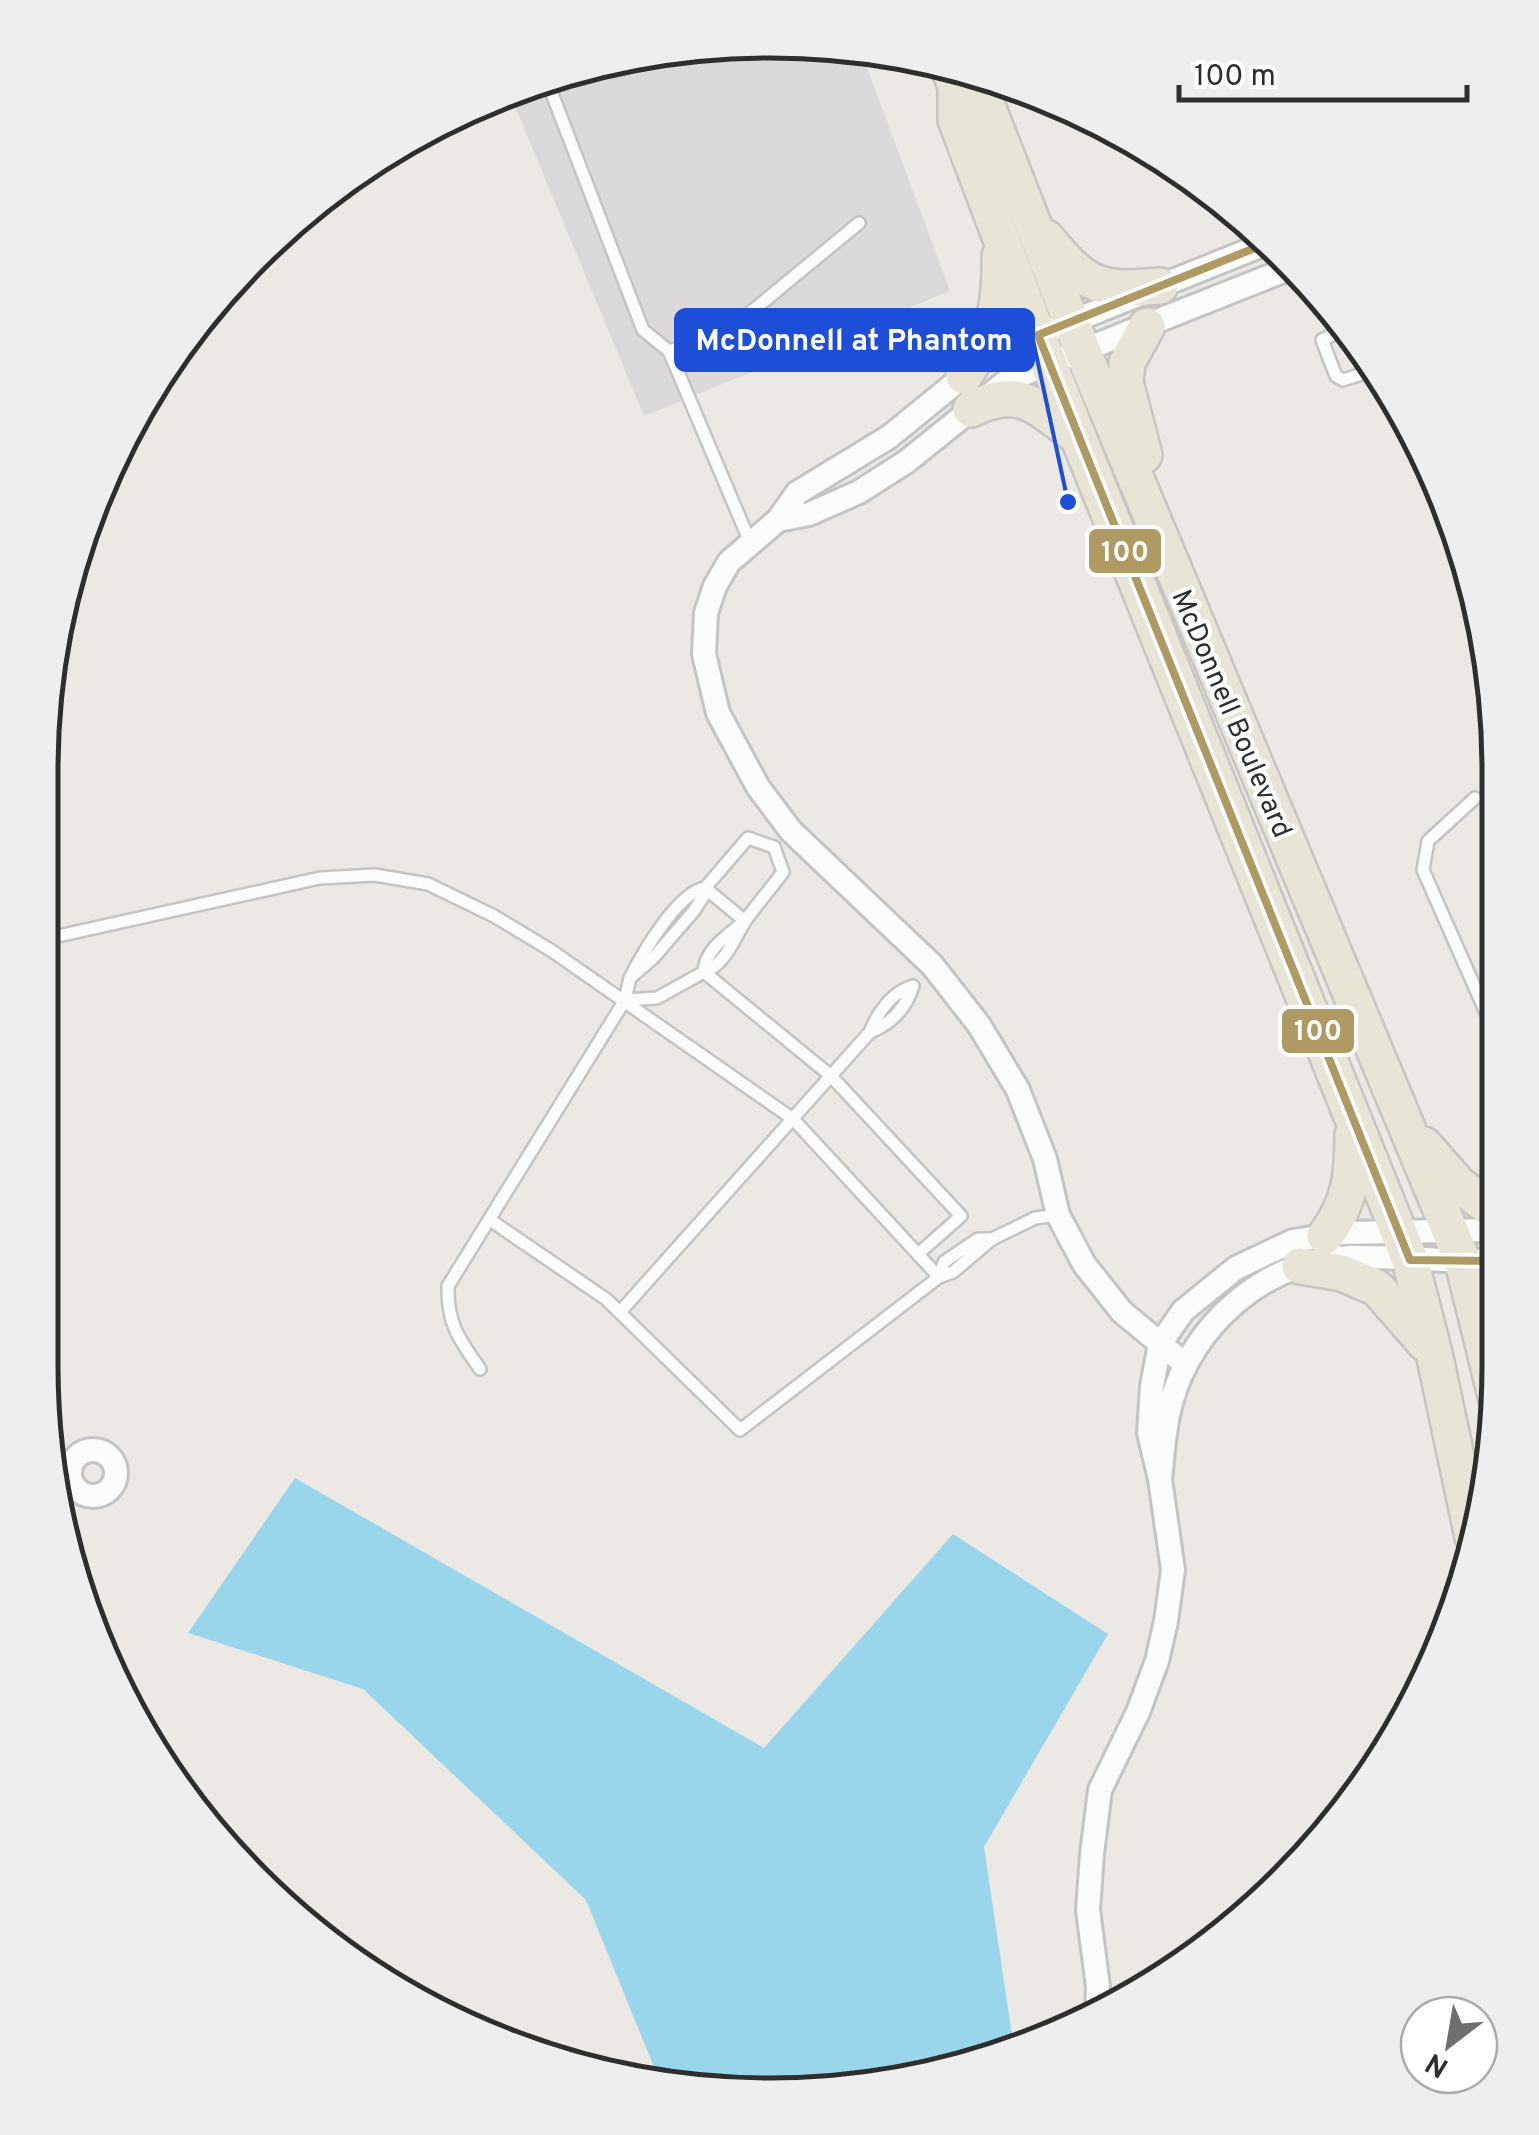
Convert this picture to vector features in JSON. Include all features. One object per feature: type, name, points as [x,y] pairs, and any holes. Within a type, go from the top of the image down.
[{"type":"main road","name":"McDonnell Boulevard","points":[[953,82],[956,120],[1077,338],[1409,1133],[1470,1252],[1482,1318]]},
{"type":"main road","name":"McDonnell Boulevard","points":[[1015,227],[1043,349],[1404,1247],[1434,1353],[1467,1508]]},
{"type":"main road","points":[[1078,437],[1032,404],[1013,397],[968,392],[990,336],[1015,227],[1084,277],[1120,290],[1160,286]]},
{"type":"main road","points":[[1140,491],[1145,448],[1125,382],[1127,363],[1146,326]]},
{"type":"main road","points":[[1325,1236],[1347,1201],[1353,1171],[1352,1119]]},
{"type":"main road","points":[[1409,1133],[1459,1185],[1482,1202]]},
{"type":"main road","points":[[1300,1266],[1342,1272],[1376,1288],[1434,1353]]},
{"type":"street","points":[[1077,338],[1160,286],[1254,248]]},
{"type":"street","points":[[778,520],[808,514],[859,492],[906,462],[968,392],[991,354],[1043,349],[1077,338],[1146,326],[1279,273]]},
{"type":"street","points":[[1043,349],[1008,380],[968,392],[797,492],[778,520],[729,562],[715,586],[706,614],[704,654],[718,713],[783,839],[932,965],[979,1025],[1018,1090],[1045,1159],[1058,1214],[1084,1264],[1122,1312],[1185,1364]]},
{"type":"street","points":[[1098,1997],[1088,1910],[1100,1790],[1138,1712],[1157,1661],[1173,1570],[1149,1433],[1160,1344],[1184,1310],[1236,1268],[1294,1241],[1342,1232],[1404,1247],[1470,1252]]},
{"type":"street","points":[[1160,1479],[1170,1403],[1185,1364],[1204,1335],[1248,1291],[1300,1266],[1404,1247],[1470,1252]]},
{"type":"street","points":[[64,1459],[73,1464]]},
{"type":"lane","points":[[551,92],[644,330],[668,351],[750,542]]},
{"type":"lane","points":[[668,351],[728,331],[858,223]]},
{"type":"lane","points":[[1333,335],[1322,340],[1336,376],[1346,380],[1362,374]]},
{"type":"lane","points":[[1474,798],[1428,841],[1424,870],[1482,1004]]},
{"type":"lane","points":[[480,1369],[457,1336],[447,1312],[448,1286],[625,1000],[630,978],[693,912],[705,888],[748,838],[783,839],[784,872],[745,920],[731,948],[714,968],[656,998],[625,1000]]},
{"type":"lane","points":[[58,936],[320,878],[375,875],[428,884],[494,916],[625,1000],[793,1118],[939,1277]]},
{"type":"lane","points":[[705,888],[745,920]]},
{"type":"lane","points":[[620,1312],[870,1032],[886,1026],[932,965]]},
{"type":"lane","points":[[704,972],[832,1076],[961,1216],[918,1254]]},
{"type":"lane","points":[[490,1220],[606,1299],[740,1430],[939,1277],[944,1262],[964,1246],[978,1239],[992,1239],[1035,1218],[1058,1214]]},
{"type":"shaded area","points":[[770,58],[866,65],[950,291],[644,416],[515,105],[585,82],[677,64]]},
{"type":"water","points":[[295,1478],[764,1748],[953,1534],[1108,1634],[984,1847],[1012,2035],[908,2064],[770,2078],[654,2068],[586,1900],[363,1689],[188,1633]]},
{"type":"transit line","name":"100","points":[[1254,248],[1038,335],[1410,1260],[1482,1261]]},
{"type":"place","name":"McDonnell at Phantom","points":[[1068,502]]}]
